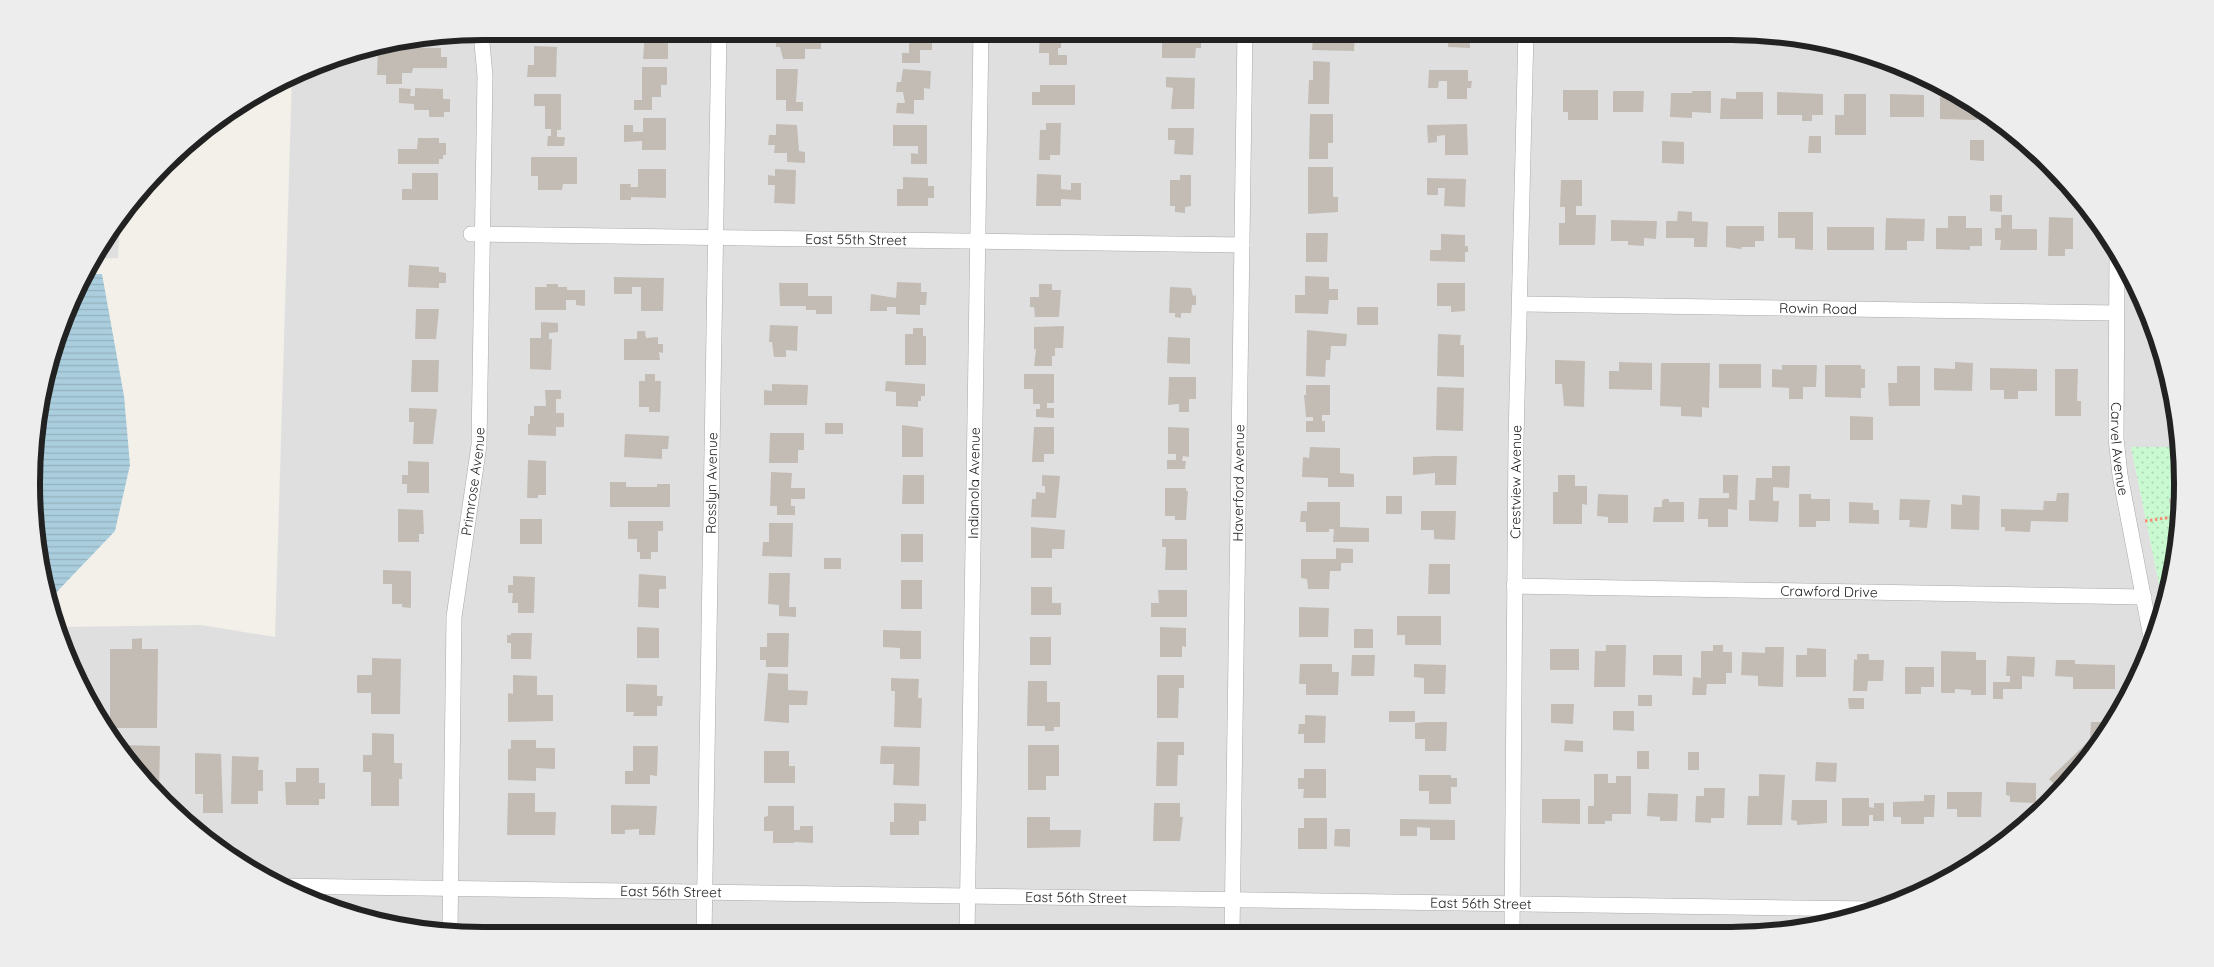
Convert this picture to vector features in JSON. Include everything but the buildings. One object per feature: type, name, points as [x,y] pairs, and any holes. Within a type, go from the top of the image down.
[{"type":"street","name":"Primrose Avenue","points":[[450,926],[454,617],[479,445],[477,234],[484,76],[482,40]]},
{"type":"street","name":"Rosslyn Avenue","points":[[704,927],[720,40]]},
{"type":"street","name":"Indianola Avenue","points":[[967,927],[981,40]]},
{"type":"street","name":"Haverford Avenue","points":[[1232,927],[1245,40]]},
{"type":"street","name":"Crestview Avenue","points":[[1512,927],[1514,586],[1526,40]]},
{"type":"street","name":"East 55th Street","points":[[477,234],[1242,246]]},
{"type":"street","name":"Carvel Avenue","points":[[2117,265],[2116,438],[2149,627]]},
{"type":"street","name":"Rowin Road","points":[[1520,304],[2116,313]]},
{"type":"street","name":"Crawford Drive","points":[[1514,586],[2144,596]]},
{"type":"street","name":"East 56th Street","points":[[299,886],[1852,910]]},
{"type":"path","points":[[2130,524],[2173,517]]},
{"type":"shaded area","points":[[1730,40],[1788,44],[1845,55],[1900,74],[1952,99],[1977,115],[2023,150],[2064,191],[2099,237],[2115,262],[2140,314],[2159,369],[2172,447],[2131,447],[2161,591],[2140,653],[2115,705],[2099,730],[2064,776],[2023,817],[2000,835],[1952,868],[1927,881],[1900,893],[1845,912],[1788,923],[1760,926],[484,927],[454,926],[397,918],[341,903],[287,881],[237,852],[191,817],[150,776],[115,730],[86,680],[64,627],[201,625],[275,637],[292,84],[369,55],[426,44],[454,41]]},
{"type":"shaded area","points":[[120,231],[118,258],[101,259]]},
{"type":"green space","points":[[2131,447],[2172,447],[2173,513],[2161,591]]},
{"type":"water","points":[[93,274],[102,274],[124,396],[130,465],[115,531],[54,595],[44,541],[41,513],[41,454],[44,426],[55,369],[74,314]]}]
